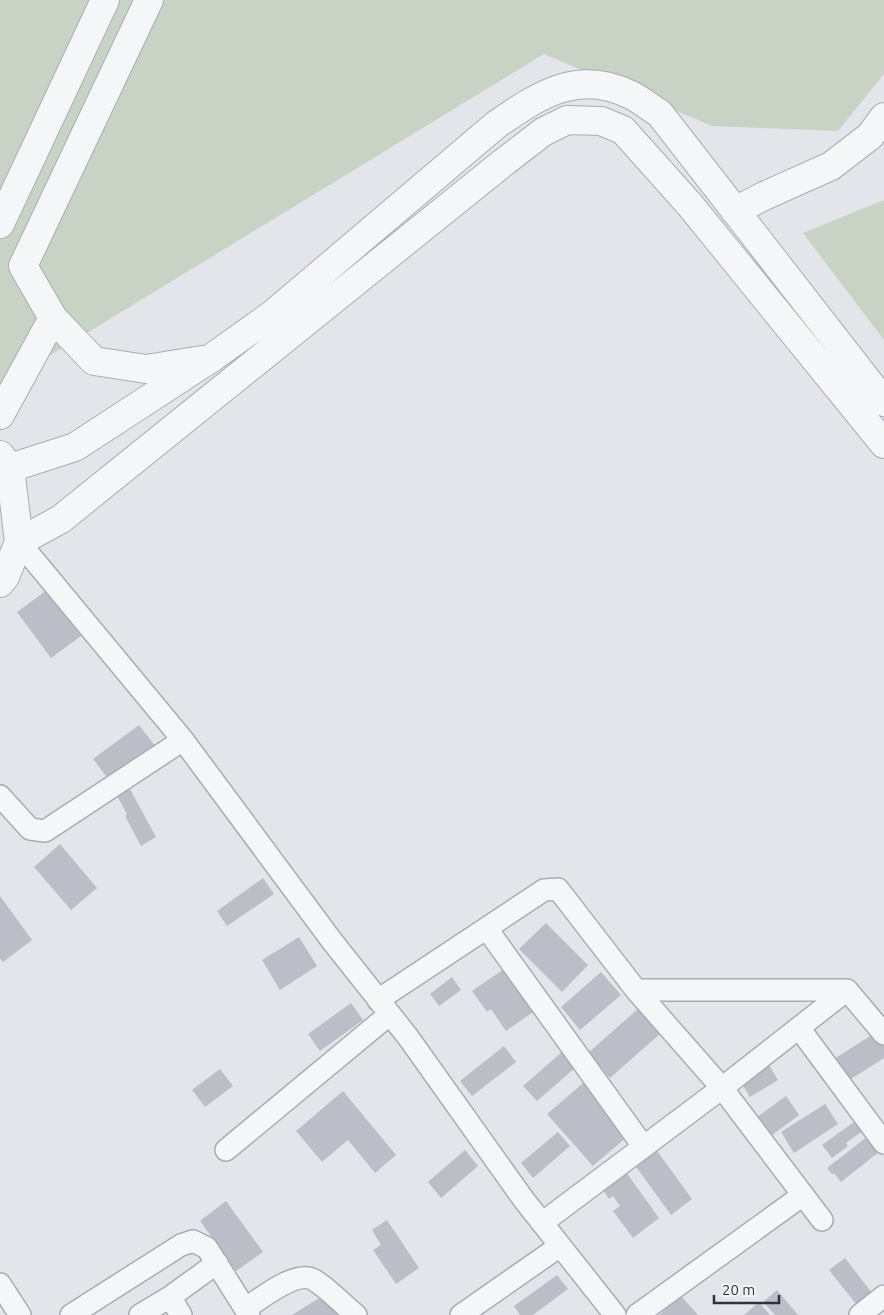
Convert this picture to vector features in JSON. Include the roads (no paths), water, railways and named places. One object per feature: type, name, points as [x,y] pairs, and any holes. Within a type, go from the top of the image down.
[{"type":"street","points":[[0,224],[105,0]]},
{"type":"street","points":[[149,0],[23,266],[53,318],[94,361],[146,369],[210,359]]},
{"type":"street","points":[[0,583],[5,577],[18,542],[5,462],[75,448],[210,359],[274,314],[497,124],[527,104],[556,89],[582,84],[607,85],[632,96],[660,114],[884,402]]},
{"type":"street","points":[[735,210],[832,166],[870,136],[884,117]]},
{"type":"street","points":[[18,542],[61,519],[504,162],[543,132],[568,120],[602,121],[623,130],[690,205],[884,444]]},
{"type":"street","points":[[0,415],[53,318]]},
{"type":"street","points":[[18,542],[183,740],[332,941],[384,1007],[524,1200],[615,1315]]},
{"type":"street","points":[[0,796],[30,829],[45,831],[183,740]]},
{"type":"street","points":[[226,1150],[384,1007],[487,928],[544,890],[558,889],[636,990],[722,1088],[822,1220]]},
{"type":"street","points":[[487,928],[643,1146]]},
{"type":"street","points":[[636,990],[847,990],[884,1034]]},
{"type":"street","points":[[542,1223],[722,1088],[847,990]]},
{"type":"street","points":[[799,1028],[884,1143]]},
{"type":"street","points":[[637,1315],[803,1195]]},
{"type":"street","points":[[71,1315],[181,1245],[193,1242],[207,1248],[247,1312],[290,1280],[301,1277],[312,1279],[356,1315]]},
{"type":"street","points":[[461,1315],[560,1246]]},
{"type":"street","points":[[140,1315],[170,1297],[217,1263]]},
{"type":"street","points":[[0,1284],[20,1315]]},
{"type":"street","points":[[860,1315],[884,1296]]},
{"type":"street","points":[[170,1297],[181,1315]]}]
